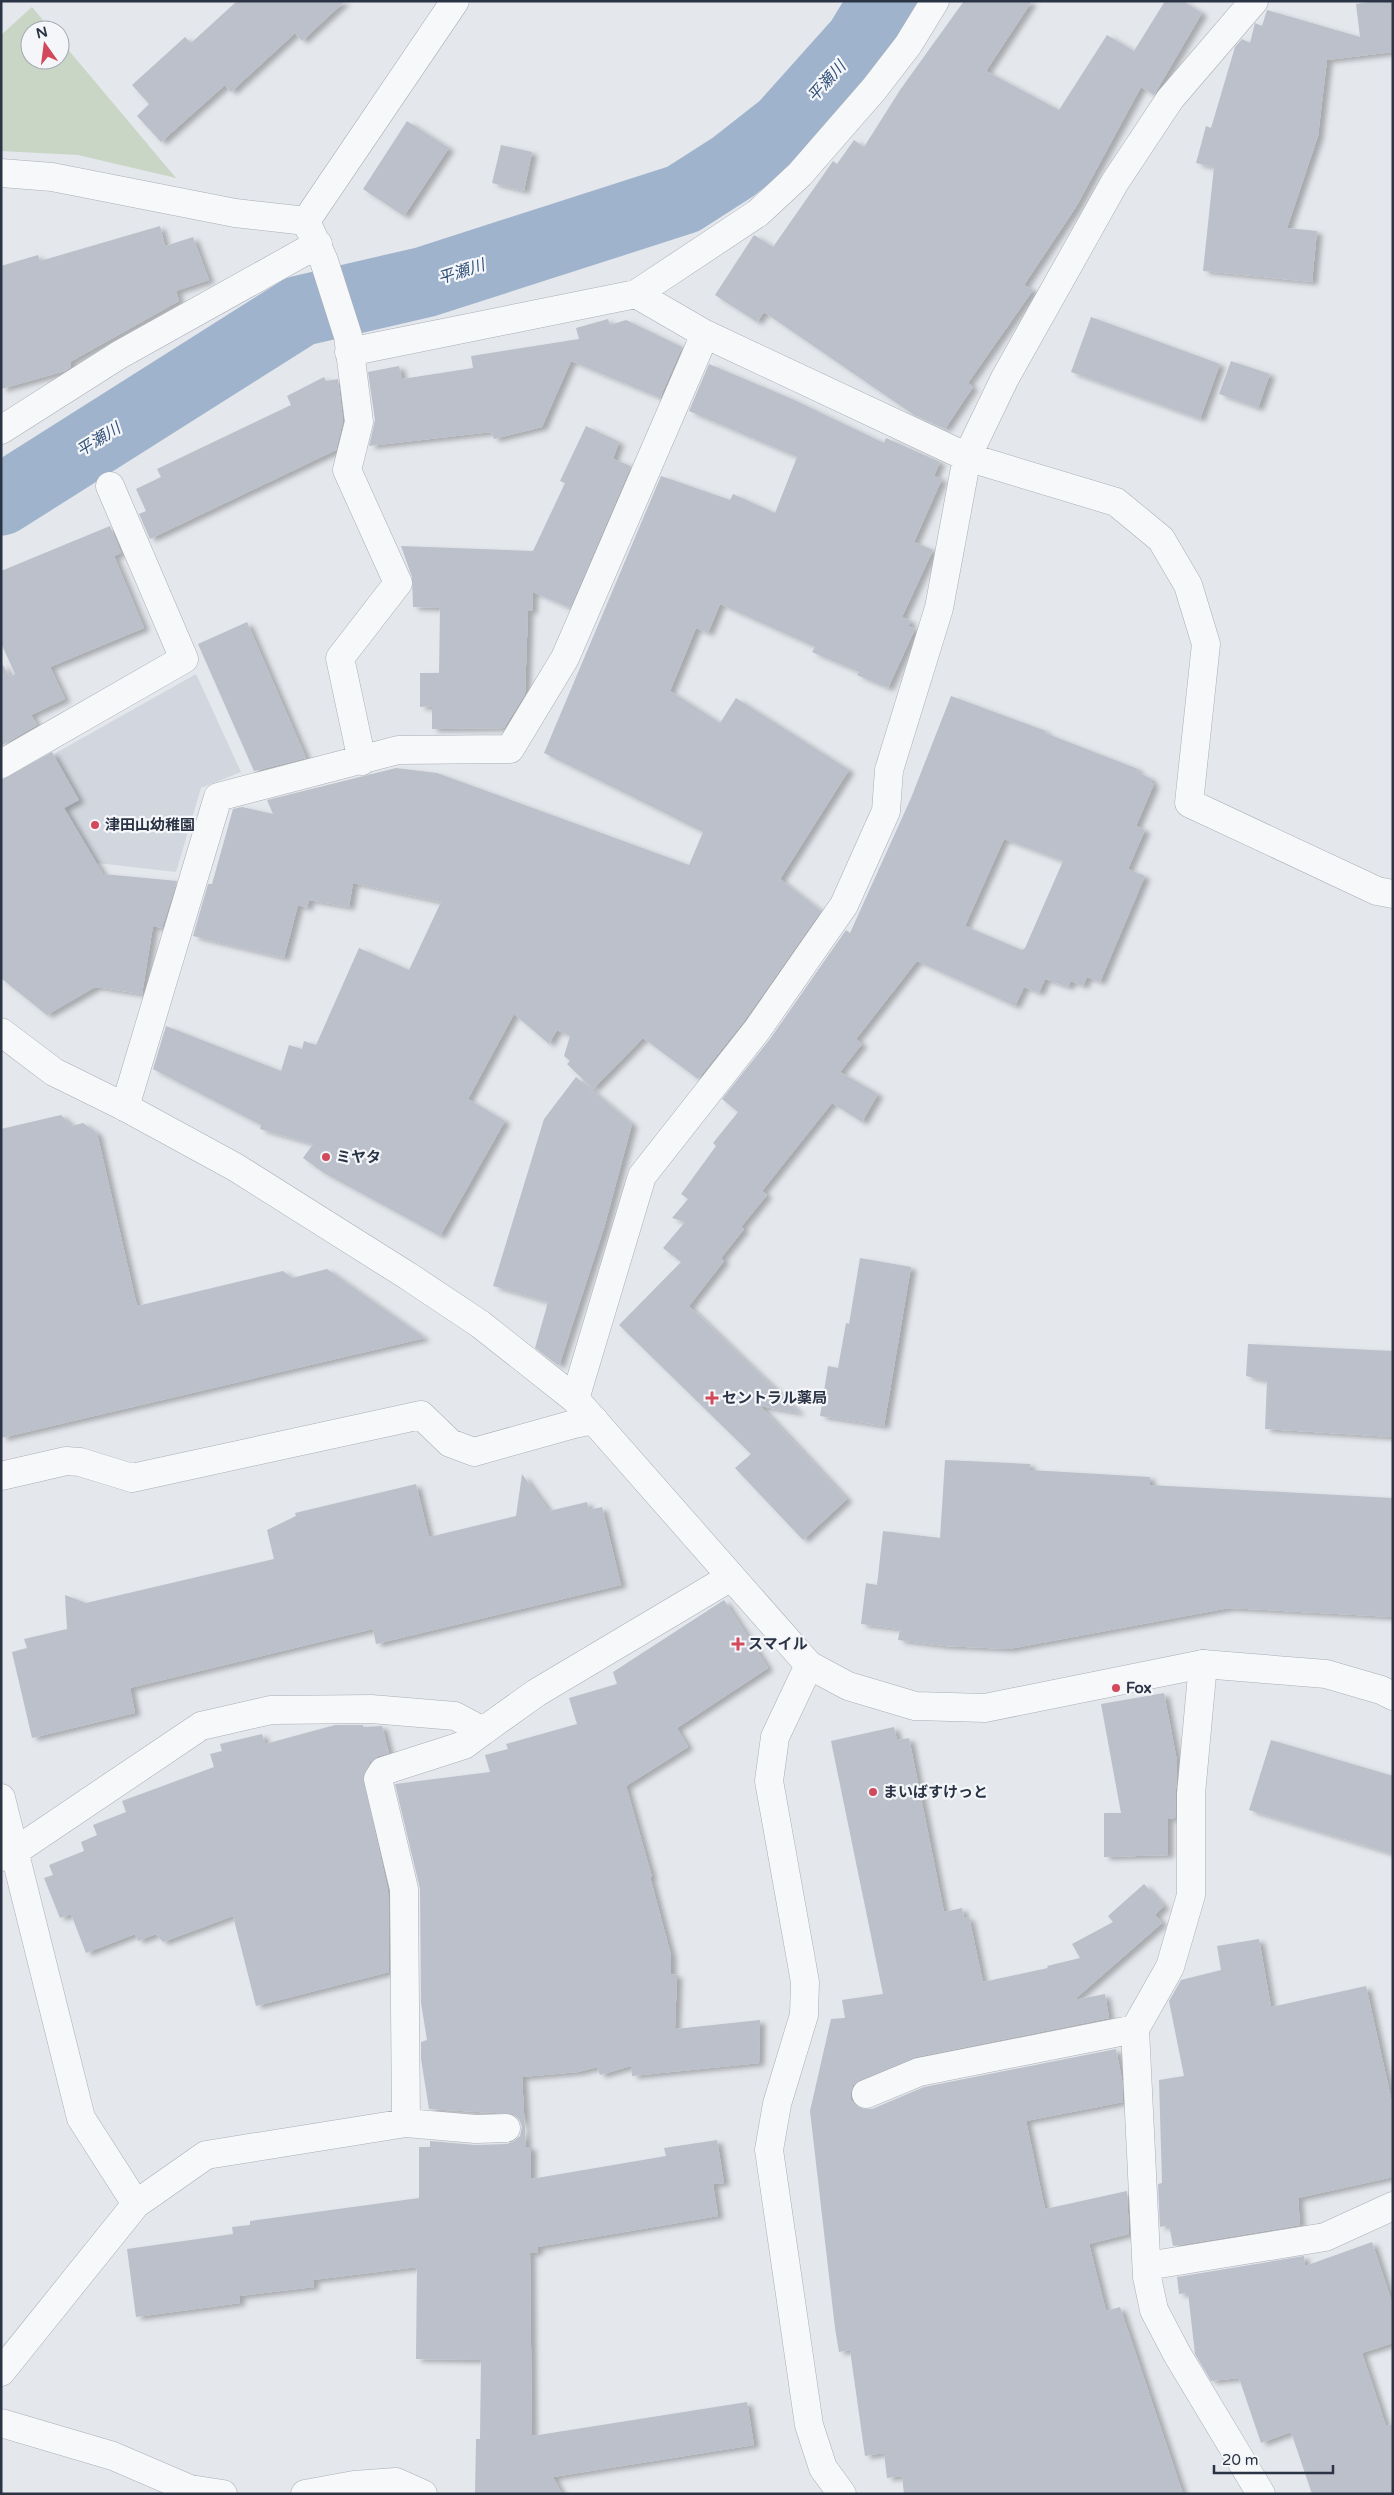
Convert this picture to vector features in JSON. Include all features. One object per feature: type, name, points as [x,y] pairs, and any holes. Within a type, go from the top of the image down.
[{"type":"street","points":[[1,430],[119,355],[316,242],[455,1]]},
{"type":"street","points":[[348,344],[636,294],[758,213],[800,174],[874,89],[908,45],[936,1]]},
{"type":"street","points":[[575,1399],[642,1176],[757,1030],[844,905],[886,811],[889,770],[939,608],[967,457],[1005,378],[1115,182],[1170,99],[1254,1]]},
{"type":"street","points":[[1,174],[52,177],[234,213],[316,242]]},
{"type":"street","points":[[316,242],[348,344],[360,422],[347,470],[398,583],[340,658],[362,761]]},
{"type":"street","points":[[636,294],[705,334],[967,457],[1116,502],[1161,539],[1188,584],[1206,644],[1189,804],[1377,891],[1393,894]]},
{"type":"street","points":[[125,1107],[218,797],[362,761],[398,750],[510,749],[565,658],[705,334]]},
{"type":"street","points":[[1,764],[184,659],[110,486]]},
{"type":"street","points":[[1,1032],[54,1072],[125,1107],[235,1167],[408,1276],[480,1324],[575,1399],[810,1665],[848,1686],[915,1706],[985,1708],[1203,1664],[1256,1666],[1326,1674],[1381,1690],[1393,1696]]},
{"type":"street","points":[[1,1476],[66,1461],[80,1462],[132,1478],[421,1415],[450,1443],[474,1452],[594,1420]]},
{"type":"street","points":[[406,2123],[404,1889],[378,1779],[383,1771],[464,1745],[536,1693],[731,1577]]},
{"type":"street","points":[[1203,1664],[1191,1794],[1191,1895],[1170,1967],[1135,2029],[1147,2278],[1154,2310],[1177,2354],[1261,2494]]},
{"type":"street","points":[[810,1665],[775,1737],[769,1781],[804,1982],[804,2015],[777,2104],[769,2150],[809,2425],[823,2468],[842,2494]]},
{"type":"street","points":[[8,1854],[201,1726],[271,1710],[371,1710],[455,1716],[483,1731]]},
{"type":"street","points":[[1,1798],[8,1854],[81,2118],[136,2204]]},
{"type":"street","points":[[866,2094],[919,2072],[1135,2029]]},
{"type":"street","points":[[1,2372],[136,2204],[206,2156],[406,2123],[476,2129],[506,2128]]},
{"type":"street","points":[[1147,2266],[1325,2237],[1393,2206]]},
{"type":"street","points":[[1,2424],[40,2433],[113,2456],[190,2489],[223,2494]]},
{"type":"street","points":[[305,2494],[354,2485],[396,2482],[423,2494]]},
{"type":"shaded area","name":"津田山幼稚園","points":[[196,674],[241,772],[201,788],[176,872],[97,863],[107,882],[94,989],[47,1015],[1,978],[1,784]]},
{"type":"green space","points":[[32,7],[43,20],[20,20],[20,70],[70,70],[70,52],[176,178],[78,155],[1,151],[1,35]]},
{"type":"building","points":[[237,1],[345,1],[302,41],[295,33],[231,92],[225,85],[161,142],[137,116],[149,104],[132,85],[185,37],[191,43]]},
{"type":"building","points":[[964,1],[1032,1],[986,71],[1059,110],[1107,35],[1134,51],[1165,1],[1183,1],[1202,13],[1154,95],[1141,87],[1076,207],[1024,285],[1033,290],[968,383],[973,387],[945,429],[914,415],[764,312],[757,322],[715,295],[754,235],[773,247],[833,161],[837,164],[854,140],[864,147],[900,90]]},
{"type":"building","points":[[1393,1],[1393,52],[1327,60],[1318,136],[1287,228],[1317,231],[1312,282],[1203,271],[1214,167],[1196,163],[1206,126],[1211,128],[1235,47],[1242,39],[1250,43],[1255,23],[1262,26],[1267,10],[1360,37],[1356,4]]},
{"type":"building","points":[[407,121],[449,148],[404,216],[363,189]]},
{"type":"building","points":[[501,145],[532,152],[524,191],[492,183]]},
{"type":"building","points":[[160,226],[165,246],[193,237],[209,280],[176,291],[179,301],[70,362],[71,367],[65,371],[1,389],[1,266],[38,255],[40,261]]},
{"type":"building","points":[[1091,317],[1220,364],[1200,419],[1071,372]]},
{"type":"building","points":[[608,319],[610,325],[626,320],[682,347],[660,398],[571,361],[542,427],[494,439],[491,432],[369,446],[375,420],[368,372],[399,366],[402,379],[473,368],[471,356],[579,339],[576,328]]},
{"type":"building","points":[[1231,361],[1270,374],[1258,408],[1219,394]]},
{"type":"building","points":[[709,364],[792,399],[884,443],[886,438],[940,462],[934,476],[942,479],[914,542],[933,550],[902,617],[911,621],[908,626],[915,629],[888,688],[857,675],[859,672],[812,652],[815,647],[720,604],[708,633],[696,628],[670,691],[720,723],[736,698],[849,770],[780,879],[821,911],[744,1021],[698,1079],[643,1038],[593,1089],[567,1064],[570,1061],[564,1056],[570,1036],[557,1030],[549,1044],[514,1014],[468,1099],[505,1121],[440,1236],[324,1173],[303,1158],[313,1144],[260,1129],[261,1125],[153,1069],[166,1026],[281,1071],[289,1045],[302,1049],[304,1041],[316,1045],[359,948],[409,970],[441,902],[353,883],[349,907],[309,900],[307,908],[298,905],[284,958],[193,936],[208,884],[212,884],[233,809],[242,807],[273,814],[267,800],[396,768],[437,773],[689,865],[703,832],[544,753],[661,476],[730,500],[733,494],[775,513],[797,457],[689,411]]},
{"type":"building","points":[[324,377],[326,381],[338,379],[343,421],[336,450],[150,539],[139,514],[146,511],[136,489],[161,477],[157,469],[291,405],[287,396]]},
{"type":"building","points":[[586,426],[619,442],[613,459],[631,466],[570,608],[533,592],[532,611],[528,611],[525,694],[504,728],[432,729],[432,706],[420,707],[420,673],[439,673],[440,608],[413,607],[412,577],[401,546],[533,551],[565,483],[560,481]]},
{"type":"building","points":[[110,526],[121,553],[114,556],[144,628],[50,667],[65,699],[31,715],[37,725],[1,746],[1,662],[10,677],[15,674],[1,643],[1,571]]},
{"type":"building","points":[[247,622],[306,758],[254,771],[198,644]]},
{"type":"building","points":[[951,696],[1046,731],[1045,733],[1138,769],[1137,772],[1152,779],[1150,782],[1154,784],[1136,826],[1145,830],[1128,869],[1145,876],[1100,982],[1087,977],[1083,986],[1071,981],[1068,987],[1045,979],[1039,993],[1024,987],[1015,1006],[917,961],[856,1039],[862,1044],[840,1072],[878,1094],[862,1122],[832,1103],[762,1191],[767,1195],[741,1227],[744,1229],[721,1258],[724,1261],[689,1306],[800,1413],[760,1406],[847,1499],[803,1540],[735,1468],[751,1454],[619,1325],[681,1262],[663,1248],[685,1222],[672,1218],[688,1199],[681,1194],[716,1146],[713,1143],[738,1112],[722,1099],[770,1039],[846,930],[850,933],[911,798]],"holes":[[[1004,839],[1063,861],[1025,948],[1022,950],[965,926]]]},
{"type":"building","points":[[52,752],[79,800],[64,808],[103,874],[177,881],[162,928],[153,926],[142,994],[96,987],[47,1015],[1,978],[1,780]]},
{"type":"building","points":[[576,1077],[632,1124],[604,1228],[559,1366],[535,1348],[548,1302],[493,1286],[544,1119]]},
{"type":"building","points":[[61,1115],[72,1126],[83,1123],[97,1133],[137,1306],[283,1271],[292,1278],[327,1269],[425,1338],[1,1438],[1,1129]]},
{"type":"building","points":[[860,1258],[911,1267],[884,1426],[820,1416],[828,1366],[838,1368],[846,1323],[849,1324]]},
{"type":"building","points":[[1248,1344],[1393,1351],[1393,1437],[1265,1429],[1267,1381],[1246,1376]]},
{"type":"building","points":[[945,1460],[1030,1464],[1030,1470],[1150,1477],[1150,1485],[1393,1498],[1393,1617],[1229,1608],[1009,1649],[945,1646],[898,1640],[900,1629],[861,1624],[866,1583],[877,1585],[883,1531],[940,1538]]},
{"type":"building","points":[[522,1474],[549,1511],[587,1502],[589,1510],[602,1507],[621,1585],[376,1644],[373,1629],[130,1688],[135,1713],[32,1738],[12,1652],[27,1648],[24,1639],[67,1629],[65,1595],[86,1603],[274,1559],[267,1530],[296,1516],[295,1513],[416,1484],[429,1537],[516,1516]]},
{"type":"building","points":[[724,1600],[768,1668],[677,1728],[688,1747],[626,1786],[652,1877],[650,1877],[671,1955],[671,1974],[677,1975],[675,2029],[760,2020],[759,2063],[632,2076],[631,2066],[600,2075],[597,2067],[578,2072],[522,2077],[526,2147],[531,2147],[531,2179],[666,2156],[664,2148],[717,2140],[724,2183],[713,2184],[718,2216],[537,2247],[538,2252],[530,2253],[532,2436],[747,2402],[754,2445],[553,2477],[562,2494],[475,2494],[476,2439],[480,2439],[481,2360],[416,2359],[417,2267],[313,2280],[314,2287],[239,2296],[240,2303],[136,2317],[127,2249],[233,2234],[232,2227],[250,2225],[250,2221],[419,2198],[419,2147],[430,2147],[430,2141],[475,2145],[507,2144],[520,2136],[522,2127],[519,2119],[513,2114],[429,2109],[421,2059],[421,2042],[427,2040],[421,2003],[420,1889],[395,1784],[490,1772],[485,1755],[508,1749],[506,1744],[577,1724],[569,1698],[617,1684],[613,1672]]},
{"type":"building","points":[[1164,1693],[1177,1761],[1175,1819],[1168,1818],[1168,1855],[1104,1857],[1104,1813],[1121,1813],[1101,1704]]},
{"type":"building","points":[[335,1725],[382,1726],[389,1753],[378,1756],[370,1762],[363,1777],[388,1891],[389,1972],[256,2006],[233,1916],[163,1942],[156,1934],[138,1941],[135,1934],[86,1953],[71,1914],[60,1918],[44,1878],[53,1875],[49,1865],[84,1851],[81,1842],[97,1835],[93,1825],[126,1812],[122,1801],[214,1767],[210,1754],[222,1751],[220,1744],[262,1734],[265,1744]]},
{"type":"building","points":[[894,1727],[897,1740],[909,1738],[944,1912],[962,1908],[964,1918],[969,1917],[983,1982],[1048,1968],[1047,1966],[1080,1958],[1072,1944],[1113,1922],[1108,1916],[1144,1884],[1164,1906],[1155,1915],[1162,1923],[1074,2000],[1105,1994],[1109,2018],[916,2057],[860,2080],[853,2085],[851,2100],[856,2106],[872,2109],[924,2087],[1116,2049],[1122,2080],[1123,2102],[1026,2121],[1045,2209],[1127,2191],[1129,2234],[1089,2244],[1106,2311],[1120,2307],[1183,2494],[904,2494],[902,2476],[887,2478],[884,2453],[865,2456],[850,2350],[839,2352],[835,2328],[810,2111],[831,2019],[845,2018],[842,2000],[883,1994],[831,1741]]},
{"type":"building","points":[[1271,1740],[1393,1776],[1393,1854],[1249,1810]]},
{"type":"building","points":[[1259,1939],[1271,2007],[1366,1986],[1393,2107],[1393,2177],[1298,2198],[1300,2225],[1173,2246],[1169,2225],[1160,2227],[1158,2184],[1162,2183],[1159,2080],[1184,2076],[1169,2001],[1181,1980],[1221,1970],[1217,1946]]},
{"type":"building","points":[[1372,2242],[1393,2305],[1393,2343],[1362,2353],[1386,2426],[1393,2424],[1393,2494],[1312,2494],[1291,2432],[1261,2443],[1239,2378],[1211,2381],[1195,2354],[1188,2293],[1179,2294],[1177,2277],[1304,2256],[1305,2266]]},
{"type":"waterway","name":"平瀬川","points":[[1,500],[300,311],[425,282],[683,199],[733,167],[784,127],[860,42],[885,1]]},
{"type":"place","name":"津田山幼稚園","points":[[95,825]]},
{"type":"place","name":"ミヤタ","points":[[326,1157]]},
{"type":"place","name":"セントラル薬局","points":[[712,1398]]},
{"type":"place","name":"スマイル","points":[[738,1644]]},
{"type":"place","name":"Fox","points":[[1116,1688]]},
{"type":"place","name":"まいばすけっと","points":[[873,1792]]}]
